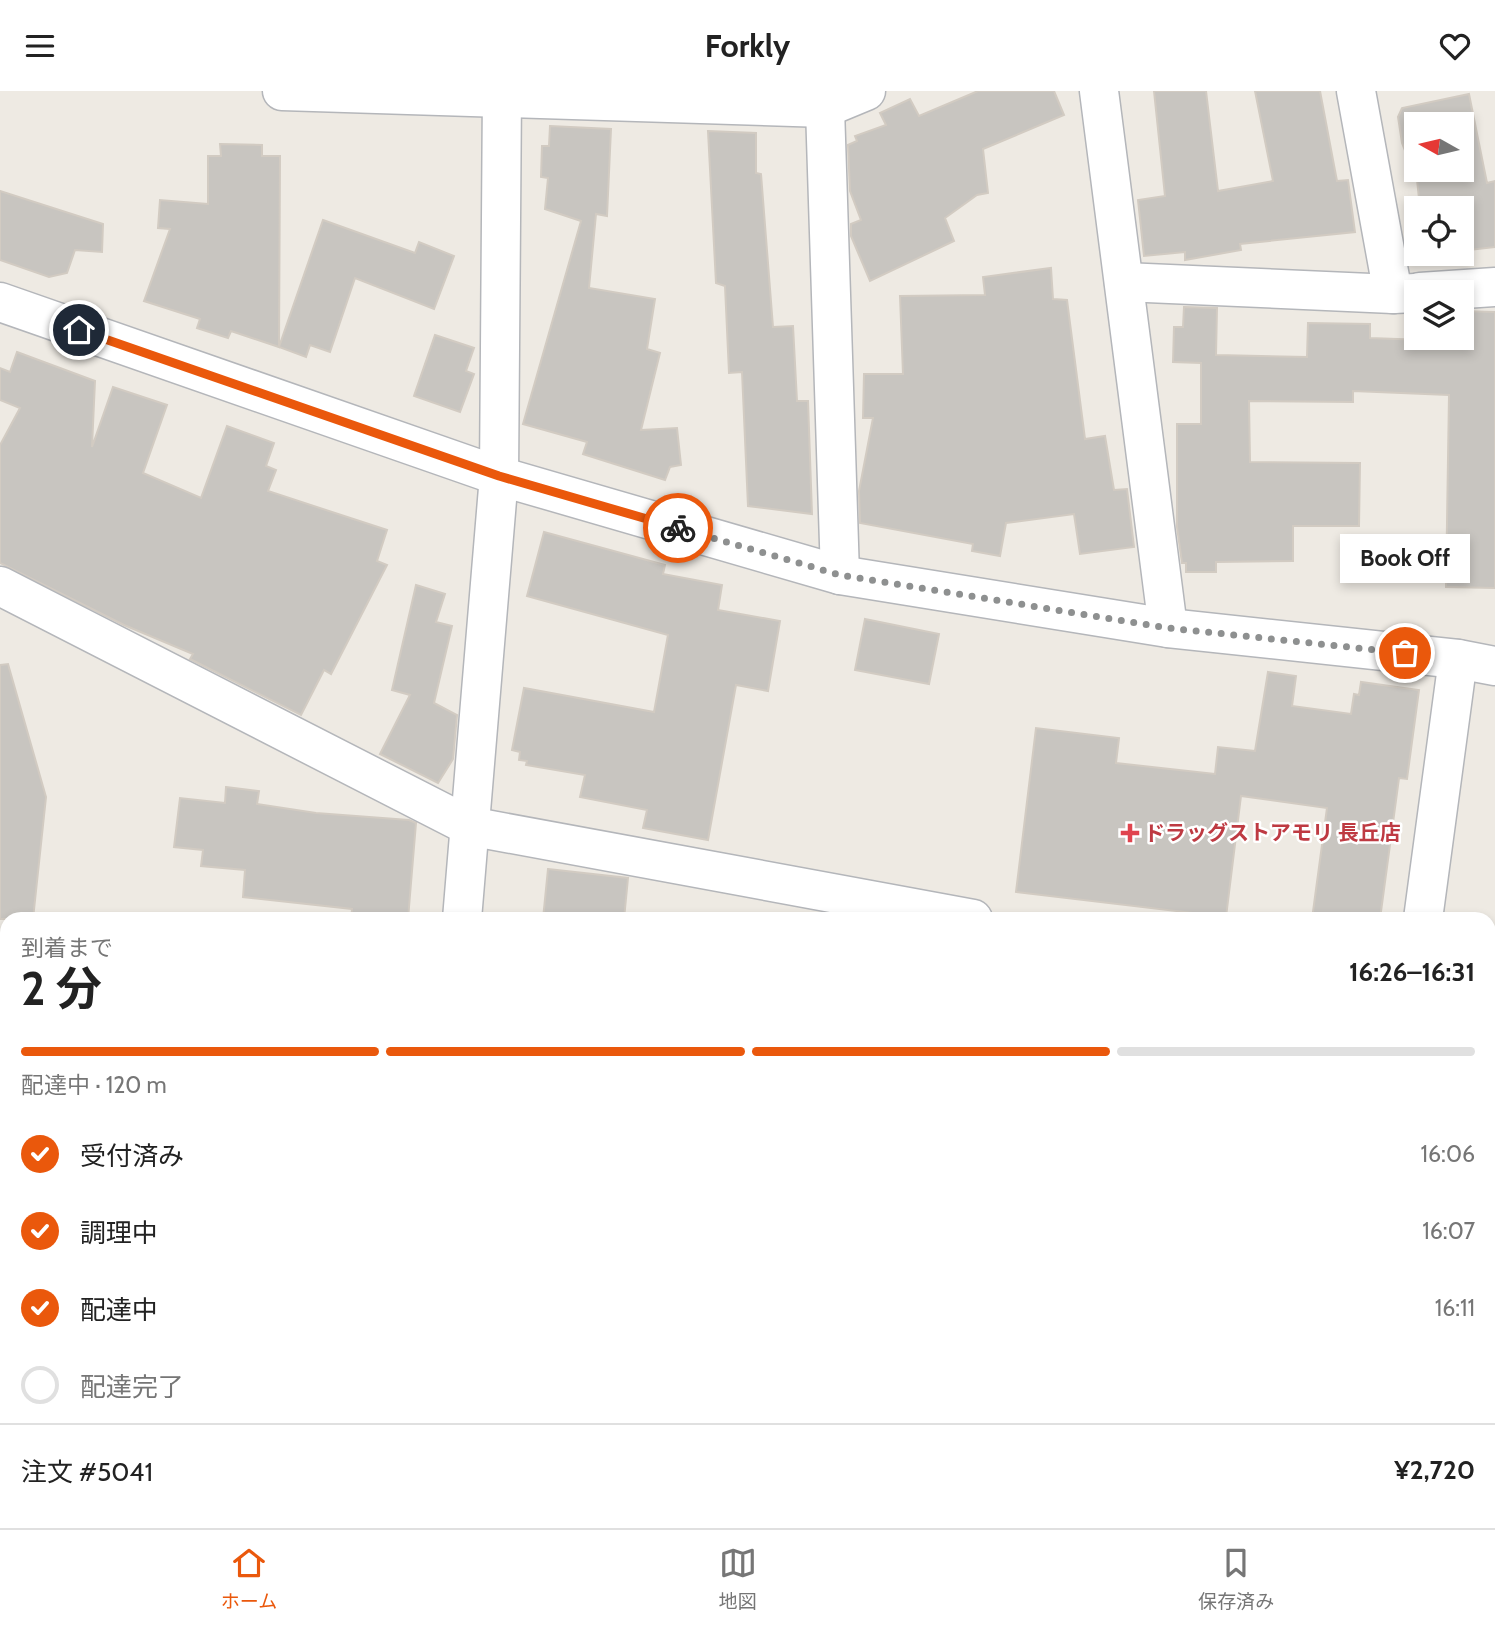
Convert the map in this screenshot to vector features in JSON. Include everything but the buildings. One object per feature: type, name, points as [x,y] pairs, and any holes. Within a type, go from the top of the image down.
[{"type":"street","points":[[282,91],[502,94],[824,109],[866,91]]},
{"type":"street","points":[[1100,91],[1168,628]]},
{"type":"street","points":[[1356,91],[1407,280]]},
{"type":"street","points":[[462,912],[499,476],[502,94]]},
{"type":"street","points":[[824,109],[840,575]]},
{"type":"street","points":[[1124,282],[1404,293]]},
{"type":"street","points":[[1474,288],[1495,287]]},
{"type":"street","points":[[0,302],[499,476],[840,575],[1168,628],[1458,659],[1495,666]]},
{"type":"street","points":[[0,586],[469,826],[817,904],[900,912]]},
{"type":"street","points":[[1424,912],[1458,659]]},
{"type":"way so far","points":[[678,528],[840,575],[1168,628],[1405,653]]},
{"type":"place","name":"Book Off","points":[[1405,653]]},
{"type":"place","name":"ドラッグストアモリ 長丘店","points":[[1130,833]]},
{"type":"route","points":[[79,330],[499,476],[678,528]]}]
